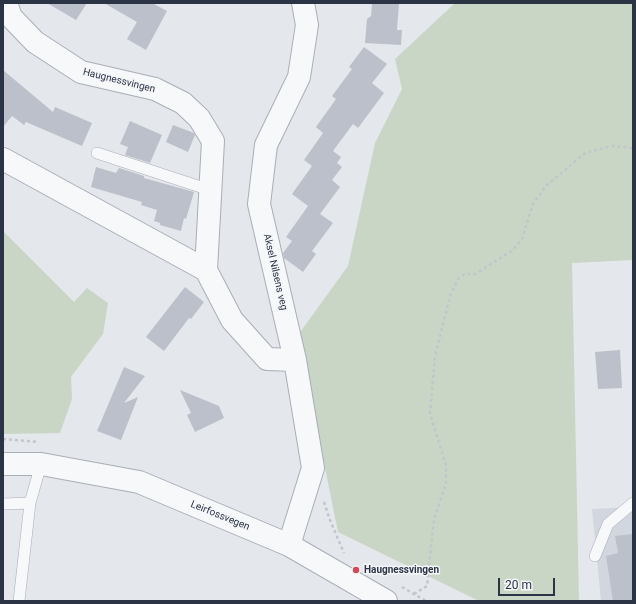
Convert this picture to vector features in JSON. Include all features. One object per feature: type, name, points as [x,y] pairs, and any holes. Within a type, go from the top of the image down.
[{"type":"street","name":"Haugnessvingen","points":[[6,3],[11,17],[35,42],[81,72],[155,89],[183,103],[200,118],[213,141],[206,270]]},
{"type":"street","name":"Aksel Nilsens veg","points":[[289,544],[314,468],[296,360],[259,204],[266,145],[299,77],[307,25],[303,3]]},
{"type":"street","points":[[3,159],[206,270],[232,320],[267,359],[296,360]]},
{"type":"street","name":"Leirfossvegen","points":[[3,464],[41,464],[139,482],[289,544],[386,601]]},
{"type":"lane","points":[[97,153],[210,190]]},
{"type":"lane","points":[[19,601],[30,503],[41,464]]},
{"type":"lane","points":[[3,504],[30,503]]},
{"type":"lane","points":[[595,556],[608,524],[633,503]]},
{"type":"path","points":[[414,594],[427,586],[434,519],[446,484],[446,465],[430,414],[436,356],[450,296],[458,280],[465,274],[475,274],[513,250],[522,239],[533,204],[546,186],[585,153],[612,146],[633,148]]},
{"type":"path","points":[[323,498],[330,520],[345,555]]},
{"type":"shaded area","points":[[633,507],[633,601],[601,601],[592,509]]},
{"type":"green space","points":[[455,3],[633,3],[633,260],[572,263],[579,601],[479,601],[338,532],[298,335],[348,266],[375,143],[402,89],[395,59]]},
{"type":"green space","points":[[3,231],[74,302],[87,288],[108,303],[103,334],[71,377],[72,399],[60,433],[3,434]]},
{"type":"building","points":[[47,3],[87,3],[76,20]]},
{"type":"building","points":[[104,3],[152,3],[167,11],[146,50],[127,39],[137,22]]},
{"type":"building","points":[[372,3],[399,3],[397,30],[402,30],[401,45],[365,43],[367,19],[371,16]]},
{"type":"building","points":[[364,47],[387,64],[372,83],[384,93],[358,128],[353,124],[333,151],[341,157],[337,163],[342,167],[332,180],[340,187],[320,214],[333,223],[312,251],[316,254],[303,272],[284,258],[283,253],[292,241],[286,237],[308,206],[292,194],[312,166],[304,160],[323,133],[316,127],[336,99],[332,96],[352,69],[349,67]]},
{"type":"building","points":[[3,70],[53,112],[55,107],[92,123],[82,146],[26,122],[24,125],[12,116],[3,127]]},
{"type":"building","points":[[130,121],[162,135],[150,163],[125,155],[128,147],[120,144]]},
{"type":"building","points":[[173,125],[194,133],[195,135],[188,152],[166,142]]},
{"type":"building","points":[[96,167],[116,173],[119,168],[144,176],[144,178],[194,192],[186,219],[184,218],[181,231],[160,225],[160,223],[154,221],[157,210],[141,205],[142,202],[91,187]]},
{"type":"building","points":[[185,287],[204,302],[191,319],[189,318],[164,351],[146,337]]},
{"type":"building","points":[[620,350],[622,388],[598,389],[595,352]]},
{"type":"building","points":[[124,367],[145,376],[124,403],[138,397],[121,440],[97,431]]},
{"type":"building","points":[[180,390],[219,406],[224,418],[195,432],[187,415],[191,413]]},
{"type":"building","points":[[633,534],[633,601],[613,601],[606,556],[618,553],[615,536]]},
{"type":"place","name":"Haugnessvingen","points":[[356,570]]}]
